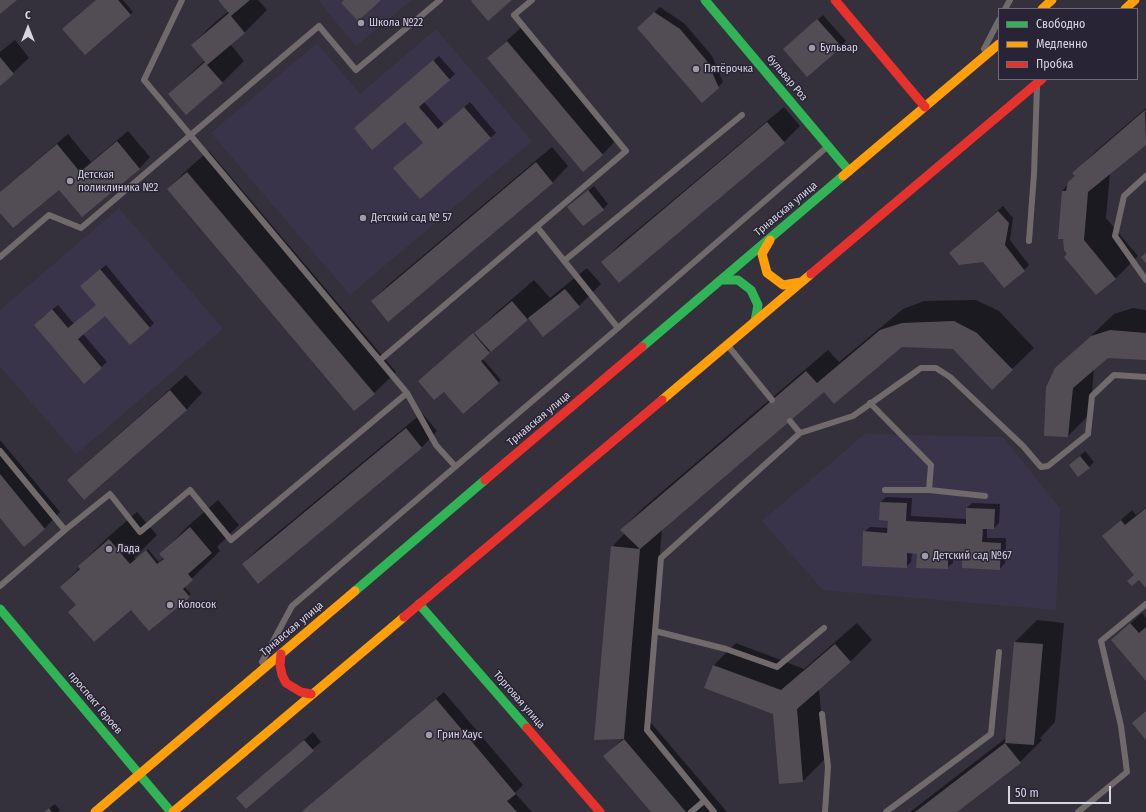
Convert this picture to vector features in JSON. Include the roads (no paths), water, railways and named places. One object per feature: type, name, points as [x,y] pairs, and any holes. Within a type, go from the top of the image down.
[{"type":"main road","name":"бульвар Роз","points":[[705,0],[849,171]]},
{"type":"main road","points":[[835,0],[925,107]]},
{"type":"main road","points":[[1043,8],[1052,0]]},
{"type":"main road","points":[[1126,8],[1135,0]]},
{"type":"main road","name":"Трнавская улица","points":[[95,812],[998,45]]},
{"type":"main road","points":[[172,812],[1039,81]]},
{"type":"main road","points":[[772,237],[762,254],[766,273],[783,285],[801,282]]},
{"type":"main road","points":[[722,280],[738,280],[751,290],[758,305],[755,321]]},
{"type":"main road","name":"Торговая улица","points":[[419,604],[600,812]]},
{"type":"main road","name":"проспект Героев","points":[[0,610],[172,812]]},
{"type":"main road","points":[[281,654],[280,665],[282,675],[286,682],[301,692],[311,694]]},
{"type":"lane","points":[[182,0],[144,80],[380,360],[407,394],[436,445],[455,466]]},
{"type":"lane","points":[[0,257],[49,215],[81,228],[320,26],[356,70],[440,0]]},
{"type":"lane","points":[[380,360],[626,151],[514,15],[532,0]]},
{"type":"lane","points":[[976,63],[998,22]]},
{"type":"lane","points":[[1029,241],[1039,81]]},
{"type":"lane","points":[[564,261],[742,115]]},
{"type":"lane","points":[[255,676],[292,606],[618,328],[828,146]]},
{"type":"lane","points":[[1146,176],[1124,196],[1115,236],[1146,280]]},
{"type":"lane","points":[[537,227],[618,328]]},
{"type":"lane","points":[[727,345],[772,400]]},
{"type":"lane","points":[[714,812],[647,730],[661,558],[800,433],[853,416],[921,368],[936,368],[950,377],[1023,446],[1041,467],[1048,466],[1088,434],[1092,396],[1114,375],[1146,377]]},
{"type":"lane","points":[[0,586],[65,530],[110,494],[140,532],[190,490],[231,540],[407,394]]},
{"type":"lane","points":[[870,403],[931,465],[929,490]]},
{"type":"lane","points":[[790,421],[800,433]]},
{"type":"lane","points":[[0,451],[65,530]]},
{"type":"lane","points":[[885,490],[929,490],[985,496]]},
{"type":"lane","points":[[1078,812],[1127,772],[1121,726],[1102,641],[1146,604]]},
{"type":"lane","points":[[655,631],[726,649],[777,667],[824,628]]},
{"type":"lane","points":[[886,812],[991,734],[999,652]]},
{"type":"lane","points":[[822,714],[828,767],[825,812]]},
{"type":"lane","points":[[691,812],[704,801]]},
{"type":"place","name":"Школа №22","points":[[361,23]]},
{"type":"place","name":"Бульвар","points":[[812,48]]},
{"type":"place","name":"Пятёрочка","points":[[696,69]]},
{"type":"place","name":"Детская поликлиника №2","points":[[70,181]]},
{"type":"place","name":"Детский сад № 57","points":[[363,218]]},
{"type":"place","name":"Лада","points":[[109,549]]},
{"type":"place","name":"Детский сад №67","points":[[925,556]]},
{"type":"place","name":"Колосок","points":[[170,605]]},
{"type":"place","name":"Грин Хаус","points":[[429,735]]}]
